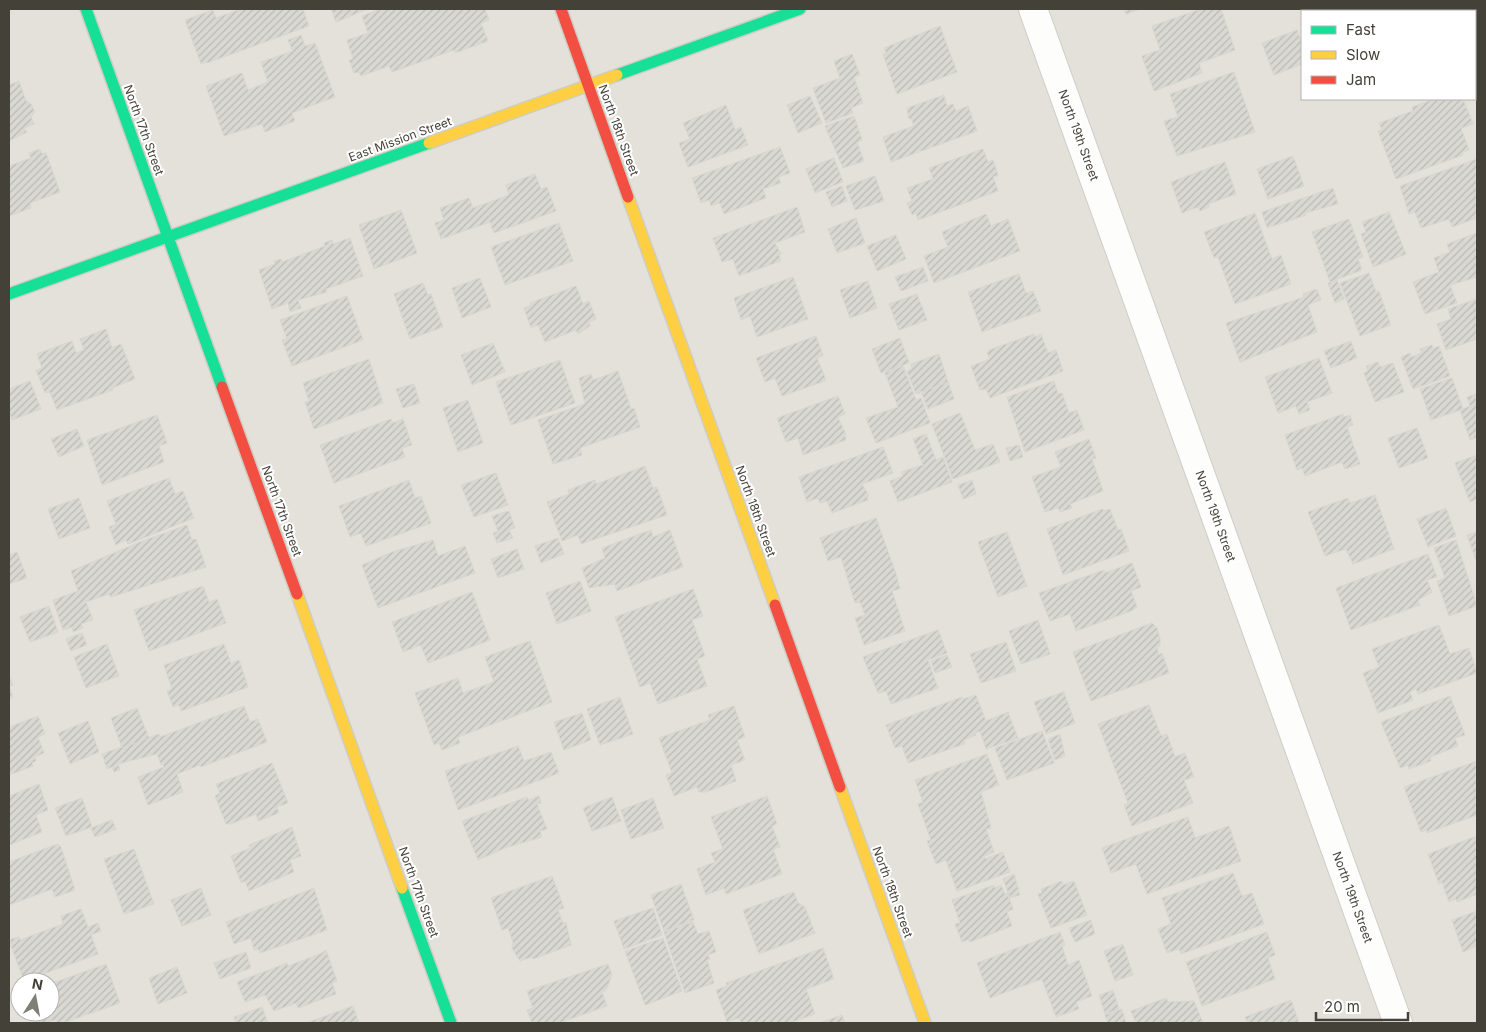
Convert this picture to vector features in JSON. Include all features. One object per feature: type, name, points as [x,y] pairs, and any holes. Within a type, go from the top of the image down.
[{"type":"street","name":"North 17th Street","points":[[86,9],[451,1023]]},
{"type":"street","name":"North 18th Street","points":[[561,9],[925,1023]]},
{"type":"street","name":"East Mission Street","points":[[9,294],[800,9]]},
{"type":"street","name":"North 19th Street","points":[[1033,9],[1398,1023]]},
{"type":"shaded area","points":[[9,9],[1477,9],[1477,1023],[9,1023]]},
{"type":"building","points":[[241,9],[303,9],[309,26],[201,64],[185,20],[213,10],[216,18]]},
{"type":"building","points":[[331,9],[365,9],[365,10],[336,22]]},
{"type":"building","points":[[381,9],[485,9],[489,20],[481,23],[488,41],[455,53],[454,50],[392,72],[389,66],[361,76],[359,72],[354,73],[349,60],[353,59],[347,40],[368,33],[362,16]]},
{"type":"building","points":[[1124,9],[1140,9],[1126,14]]},
{"type":"building","points":[[1201,9],[1221,9],[1235,50],[1199,63],[1202,73],[1154,91],[1142,56],[1160,50],[1152,26]]},
{"type":"building","points":[[1357,9],[1432,10],[1358,10]]},
{"type":"building","points":[[940,26],[957,72],[897,94],[883,54],[886,53],[884,48]]},
{"type":"building","points":[[1297,30],[1301,41],[1301,64],[1274,75],[1262,43]]},
{"type":"building","points":[[301,35],[305,46],[315,43],[335,97],[292,113],[295,121],[265,132],[262,124],[224,136],[206,86],[242,73],[248,90],[268,82],[261,62],[293,51],[288,40]]},
{"type":"building","points":[[852,54],[860,75],[854,77],[863,103],[851,108],[853,113],[826,123],[813,88],[840,78],[834,61]]},
{"type":"building","points":[[1234,72],[1255,132],[1177,156],[1164,121],[1178,117],[1170,94]]},
{"type":"building","points":[[19,81],[26,101],[31,104],[35,112],[31,117],[34,124],[24,128],[27,132],[9,141],[9,85]]},
{"type":"building","points":[[944,95],[947,106],[953,104],[956,111],[968,106],[977,131],[891,162],[883,137],[914,126],[911,118],[909,119],[907,108]]},
{"type":"building","points":[[810,96],[822,123],[798,133],[787,105]]},
{"type":"building","points":[[1431,100],[1463,100],[1473,124],[1461,128],[1469,150],[1462,153],[1463,155],[1396,179],[1378,131],[1382,130],[1379,123],[1413,111],[1412,107]]},
{"type":"building","points":[[726,105],[735,130],[741,127],[748,145],[688,167],[679,143],[690,139],[683,123]]},
{"type":"building","points":[[854,116],[862,140],[857,142],[864,161],[843,168],[825,126]]},
{"type":"building","points":[[780,147],[790,173],[778,177],[781,183],[763,189],[766,198],[724,214],[720,203],[711,206],[709,200],[701,203],[692,178]]},
{"type":"building","points":[[40,149],[42,154],[46,153],[60,192],[30,203],[31,208],[9,216],[9,166],[31,158],[29,153]]},
{"type":"building","points":[[983,149],[988,162],[993,160],[998,175],[993,177],[998,191],[918,220],[916,213],[912,215],[907,203],[912,201],[907,188],[933,179],[929,168]]},
{"type":"building","points":[[1293,156],[1304,186],[1268,199],[1257,169]]},
{"type":"building","points":[[834,158],[843,182],[815,193],[806,169]]},
{"type":"building","points":[[1477,159],[1477,218],[1452,227],[1449,219],[1421,228],[1415,212],[1409,214],[1400,186]]},
{"type":"building","points":[[1225,162],[1236,194],[1208,204],[1209,207],[1200,211],[1198,207],[1182,213],[1171,182]]},
{"type":"building","points":[[535,174],[541,189],[547,187],[556,211],[494,233],[490,222],[441,239],[435,223],[444,220],[440,208],[469,198],[473,208],[509,195],[506,185]]},
{"type":"building","points":[[875,176],[884,201],[855,210],[846,186]]},
{"type":"building","points":[[842,186],[847,201],[832,207],[826,192]]},
{"type":"building","points":[[1333,188],[1338,204],[1305,213],[1306,215],[1267,228],[1262,212]]},
{"type":"building","points":[[797,207],[805,232],[775,243],[781,254],[779,255],[781,261],[739,276],[733,259],[722,262],[713,238]]},
{"type":"building","points":[[401,210],[417,253],[374,269],[359,225]]},
{"type":"building","points":[[1389,212],[1406,254],[1373,267],[1361,234],[1366,232],[1362,222]]},
{"type":"building","points":[[1255,213],[1272,259],[1281,255],[1291,284],[1235,304],[1218,257],[1214,258],[1204,232]]},
{"type":"building","points":[[986,214],[991,226],[1008,219],[1020,251],[934,283],[924,256],[948,247],[942,232]]},
{"type":"building","points":[[856,218],[865,243],[837,253],[828,229]]},
{"type":"building","points":[[1349,219],[1363,257],[1358,259],[1362,270],[1330,282],[1312,232]]},
{"type":"building","points":[[559,223],[573,261],[505,285],[491,247]]},
{"type":"building","points":[[1477,233],[1477,277],[1450,285],[1457,303],[1425,314],[1413,282],[1439,272],[1434,258],[1450,252],[1447,244]]},
{"type":"building","points":[[896,235],[906,259],[877,271],[867,246]]},
{"type":"building","points":[[350,238],[363,276],[326,289],[327,292],[298,300],[301,308],[290,312],[288,303],[272,309],[259,270],[275,264],[274,261],[281,259],[282,262],[325,246],[324,243],[332,240],[333,244]]},
{"type":"building","points":[[923,267],[928,281],[901,291],[895,277]]},
{"type":"building","points":[[1369,273],[1376,292],[1379,291],[1391,325],[1360,336],[1340,283]]},
{"type":"building","points":[[1019,274],[1026,293],[1033,291],[1041,311],[982,332],[968,292]]},
{"type":"building","points":[[793,277],[808,319],[757,337],[750,316],[741,320],[734,298]]},
{"type":"building","points":[[480,278],[491,307],[462,318],[452,288]]},
{"type":"building","points":[[1337,280],[1344,299],[1335,303],[1328,283]]},
{"type":"building","points":[[868,281],[877,308],[850,318],[840,290]]},
{"type":"building","points":[[423,283],[428,295],[431,294],[443,327],[410,339],[394,294]]},
{"type":"building","points":[[576,286],[583,304],[589,301],[596,319],[589,322],[590,326],[578,334],[576,330],[545,342],[538,325],[531,328],[524,308],[531,305],[530,303]]},
{"type":"building","points":[[1317,289],[1321,300],[1308,305],[1317,332],[1240,362],[1226,323],[1304,297],[1303,294]]},
{"type":"building","points":[[917,294],[927,320],[899,330],[889,304]]},
{"type":"building","points":[[347,296],[363,340],[292,366],[282,340],[287,339],[280,320]]},
{"type":"building","points":[[1477,299],[1477,339],[1446,350],[1437,324],[1451,319],[1448,309]]},
{"type":"building","points":[[106,329],[112,348],[121,344],[135,379],[112,388],[113,390],[57,410],[50,392],[45,393],[36,370],[42,368],[37,354],[72,341],[76,353],[84,350],[80,339]]},
{"type":"building","points":[[1034,334],[1035,337],[1041,334],[1048,353],[1056,350],[1063,371],[990,398],[986,389],[980,390],[971,366],[990,359],[987,353],[989,350]]},
{"type":"building","points":[[816,336],[823,355],[817,358],[825,381],[782,396],[775,378],[765,382],[756,358]]},
{"type":"building","points":[[900,338],[909,363],[881,373],[872,349]]},
{"type":"building","points":[[1351,341],[1357,358],[1331,368],[1324,351]]},
{"type":"building","points":[[493,343],[505,372],[472,385],[461,355]]},
{"type":"building","points":[[1432,345],[1433,349],[1439,346],[1450,376],[1413,389],[1401,357],[1410,353],[1411,357],[1422,353],[1420,349]]},
{"type":"building","points":[[939,354],[948,382],[921,392],[919,390],[920,393],[916,394],[907,371],[912,369],[911,364]]},
{"type":"building","points":[[1319,358],[1332,393],[1307,402],[1310,410],[1299,414],[1296,406],[1278,413],[1265,377]]},
{"type":"building","points":[[369,359],[383,403],[314,429],[305,402],[309,401],[303,383]]},
{"type":"building","points":[[560,360],[575,403],[511,425],[496,382]]},
{"type":"building","points":[[1378,362],[1380,367],[1393,363],[1404,392],[1375,402],[1364,373],[1368,371],[1366,366]]},
{"type":"building","points":[[903,366],[916,400],[921,398],[930,423],[876,443],[866,418],[898,407],[885,373]]},
{"type":"building","points":[[618,371],[631,409],[634,408],[640,427],[580,448],[582,455],[553,464],[538,420],[585,404],[579,378],[591,374],[593,380]]},
{"type":"building","points":[[1452,378],[1463,409],[1470,406],[1467,397],[1477,394],[1477,437],[1470,440],[1460,410],[1431,420],[1420,389]]},
{"type":"building","points":[[30,381],[41,409],[12,420],[9,411],[9,389]]},
{"type":"building","points":[[1054,381],[1058,394],[1062,393],[1069,413],[1077,410],[1084,430],[1025,452],[1007,397]]},
{"type":"building","points":[[948,382],[954,399],[928,409],[921,392]]},
{"type":"building","points":[[414,384],[420,403],[403,408],[396,389]]},
{"type":"building","points":[[838,396],[845,414],[838,417],[846,435],[846,440],[803,455],[798,438],[786,442],[777,418]]},
{"type":"building","points":[[468,400],[483,443],[458,452],[443,408]]},
{"type":"building","points":[[960,413],[975,450],[993,444],[1000,462],[953,479],[932,424]]},
{"type":"building","points":[[1343,414],[1344,417],[1350,415],[1353,425],[1347,427],[1360,464],[1345,469],[1342,462],[1305,476],[1302,468],[1297,470],[1285,435]]},
{"type":"building","points":[[157,415],[167,443],[159,446],[164,462],[102,485],[87,440]]},
{"type":"building","points":[[391,419],[393,423],[403,419],[412,445],[402,448],[405,457],[334,483],[320,445]]},
{"type":"building","points":[[1417,428],[1428,458],[1399,468],[1388,438]]},
{"type":"building","points":[[77,429],[84,446],[59,457],[51,439]]},
{"type":"building","points":[[926,434],[936,460],[943,457],[952,482],[898,502],[890,481],[903,476],[901,472],[923,465],[913,439]]},
{"type":"building","points":[[1089,439],[1096,458],[1092,459],[1103,491],[1070,504],[1072,508],[1060,512],[1058,508],[1045,512],[1032,477],[1061,467],[1055,452]]},
{"type":"building","points":[[1019,445],[1023,457],[1010,461],[1006,448]]},
{"type":"building","points":[[883,447],[893,473],[862,484],[869,496],[867,497],[868,500],[832,513],[827,501],[820,503],[818,498],[807,502],[799,477]]},
{"type":"building","points":[[1477,455],[1477,499],[1470,502],[1455,463]]},
{"type":"building","points":[[645,466],[653,488],[657,487],[667,515],[581,544],[578,535],[562,541],[547,502],[569,494],[568,490],[595,480],[596,484]]},
{"type":"building","points":[[496,473],[508,505],[474,517],[461,485]]},
{"type":"building","points":[[169,478],[175,494],[183,491],[194,518],[128,544],[126,540],[116,545],[109,527],[116,524],[107,501]]},
{"type":"building","points":[[409,480],[415,498],[421,496],[431,523],[366,546],[361,533],[350,537],[339,506]]},
{"type":"building","points":[[972,480],[976,494],[963,499],[958,485]]},
{"type":"building","points":[[1375,495],[1394,549],[1353,564],[1346,549],[1325,556],[1308,512],[1348,498],[1350,503]]},
{"type":"building","points":[[79,498],[90,528],[59,539],[48,509]]},
{"type":"building","points":[[1446,508],[1456,536],[1428,547],[1417,519]]},
{"type":"building","points":[[1103,509],[1104,511],[1110,509],[1118,530],[1121,529],[1129,551],[1063,575],[1047,529]]},
{"type":"building","points":[[509,511],[515,528],[509,530],[513,538],[497,543],[493,533],[498,531],[492,516]]},
{"type":"building","points":[[876,518],[900,589],[892,591],[905,631],[864,645],[855,618],[865,615],[860,602],[855,603],[841,557],[828,561],[820,538]]},
{"type":"building","points":[[187,525],[192,540],[196,539],[206,567],[111,597],[109,594],[86,602],[93,620],[81,624],[83,628],[73,632],[72,627],[63,630],[53,600],[78,591],[71,571],[140,542]]},
{"type":"building","points":[[651,530],[653,537],[670,530],[683,567],[617,591],[615,584],[589,588],[582,568],[605,558],[602,548]]},
{"type":"building","points":[[1007,532],[1027,586],[998,597],[978,542]]},
{"type":"building","points":[[1477,532],[1477,563],[1467,535]]},
{"type":"building","points":[[558,538],[564,554],[541,563],[535,546]]},
{"type":"building","points":[[433,540],[438,556],[465,546],[475,573],[378,608],[362,565],[392,552]]},
{"type":"building","points":[[1456,540],[1477,606],[1449,616],[1437,581],[1445,578],[1434,548]]},
{"type":"building","points":[[517,549],[524,569],[498,578],[491,559]]},
{"type":"building","points":[[17,552],[27,578],[9,584],[9,555]]},
{"type":"building","points":[[1428,554],[1437,577],[1427,580],[1432,592],[1418,600],[1420,605],[1351,630],[1336,588]]},
{"type":"building","points":[[1132,563],[1141,587],[1131,591],[1137,607],[1131,611],[1076,631],[1070,614],[1050,621],[1039,593],[1104,570],[1105,573]]},
{"type":"building","points":[[580,581],[591,611],[557,624],[546,593]]},
{"type":"building","points":[[203,586],[209,602],[217,599],[226,623],[149,651],[134,610]]},
{"type":"building","points":[[693,589],[703,616],[692,620],[705,656],[697,659],[707,686],[658,704],[650,683],[640,687],[615,617]]},
{"type":"building","points":[[472,592],[490,640],[428,663],[421,645],[403,652],[392,622]]},
{"type":"building","points":[[49,606],[58,632],[30,642],[20,617]]},
{"type":"building","points":[[1038,620],[1050,654],[1021,664],[1009,631]]},
{"type":"building","points":[[1152,623],[1157,628],[1160,638],[1160,646],[1157,647],[1159,655],[1162,653],[1169,673],[1091,701],[1073,652]]},
{"type":"building","points":[[1439,625],[1450,654],[1469,648],[1477,673],[1418,694],[1416,689],[1410,692],[1413,700],[1378,713],[1363,673],[1379,667],[1372,649]]},
{"type":"building","points":[[938,630],[947,653],[928,660],[938,688],[891,704],[886,691],[878,693],[863,657]]},
{"type":"building","points":[[82,633],[87,645],[71,651],[66,639]]},
{"type":"building","points":[[530,641],[552,702],[458,737],[460,743],[442,750],[439,743],[434,745],[415,693],[458,678],[463,693],[494,682],[485,657]]},
{"type":"building","points":[[1006,642],[1016,671],[981,683],[970,654]]},
{"type":"building","points":[[107,644],[119,676],[86,688],[74,657]]},
{"type":"building","points":[[224,644],[231,663],[239,660],[248,687],[181,711],[179,705],[173,707],[167,691],[172,689],[164,665]]},
{"type":"building","points":[[947,655],[952,667],[935,673],[931,661]]},
{"type":"building","points":[[9,675],[13,685],[9,686]]},
{"type":"building","points":[[9,686],[13,697],[9,699]]},
{"type":"building","points":[[1064,692],[1075,723],[1046,734],[1034,702]]},
{"type":"building","points":[[976,695],[986,721],[1008,712],[1018,738],[986,749],[980,731],[975,733],[976,735],[964,740],[965,744],[908,763],[902,746],[895,748],[886,725],[962,697],[963,699]]},
{"type":"building","points":[[1450,696],[1465,735],[1455,738],[1458,746],[1430,757],[1431,761],[1409,769],[1408,765],[1400,768],[1381,722]]},
{"type":"building","points":[[620,697],[633,734],[600,745],[587,709]]},
{"type":"building","points":[[1149,705],[1161,736],[1167,734],[1175,757],[1185,753],[1194,777],[1184,780],[1193,803],[1132,826],[1124,805],[1128,803],[1098,724]]},
{"type":"building","points":[[244,706],[250,722],[258,719],[267,742],[177,774],[183,792],[148,805],[138,777],[164,767],[163,764],[161,765],[157,754],[118,764],[120,770],[114,772],[112,767],[107,769],[102,754],[159,734],[160,737]]},
{"type":"building","points":[[734,706],[745,737],[737,740],[745,760],[731,765],[736,781],[706,792],[699,792],[697,787],[674,796],[666,775],[672,773],[659,738],[710,720],[708,715]]},
{"type":"building","points":[[137,708],[149,738],[122,748],[111,718]]},
{"type":"building","points":[[582,713],[591,740],[564,750],[554,722]]},
{"type":"building","points":[[38,716],[45,734],[38,737],[44,753],[35,757],[36,761],[32,763],[33,766],[9,775],[9,727]]},
{"type":"building","points":[[88,721],[99,752],[70,764],[58,733]]},
{"type":"building","points":[[1042,731],[1054,763],[1007,780],[995,748]]},
{"type":"building","points":[[1060,734],[1065,756],[1055,760],[1048,739]]},
{"type":"building","points":[[518,746],[524,761],[551,752],[559,773],[458,810],[445,771]]},
{"type":"building","points":[[987,754],[999,785],[981,792],[991,828],[986,829],[994,852],[984,856],[985,859],[1003,852],[1010,872],[957,891],[946,860],[936,864],[927,841],[931,840],[918,804],[923,802],[915,780]]},
{"type":"building","points":[[1477,761],[1477,815],[1427,833],[1427,830],[1421,832],[1404,787]]},
{"type":"building","points":[[272,763],[288,803],[277,807],[279,813],[258,821],[256,814],[231,824],[226,824],[215,796],[220,793],[216,784]]},
{"type":"building","points":[[39,784],[48,810],[36,815],[42,832],[9,845],[9,796]]},
{"type":"building","points":[[539,796],[541,803],[537,804],[547,829],[540,831],[542,837],[505,848],[478,860],[462,821],[527,797],[529,800]]},
{"type":"building","points":[[767,796],[777,824],[772,826],[780,847],[773,849],[782,874],[726,894],[724,888],[706,895],[697,869],[715,862],[711,853],[723,849],[711,817]]},
{"type":"building","points":[[612,797],[621,821],[592,831],[583,808]]},
{"type":"building","points":[[82,798],[92,827],[66,836],[55,808]]},
{"type":"building","points":[[653,798],[664,828],[631,839],[621,810]]},
{"type":"building","points":[[1188,817],[1195,838],[1229,826],[1241,861],[1147,894],[1136,864],[1111,873],[1102,848]]},
{"type":"building","points":[[112,820],[116,829],[95,837],[91,828]]},
{"type":"building","points":[[292,827],[301,856],[290,860],[294,872],[249,891],[245,881],[241,883],[231,856],[250,848],[249,845]]},
{"type":"building","points":[[1477,836],[1477,894],[1457,902],[1456,899],[1449,902],[1442,882],[1439,884],[1428,854]]},
{"type":"building","points":[[58,844],[61,847],[75,890],[55,897],[52,889],[9,905],[9,862]]},
{"type":"building","points":[[134,849],[154,904],[124,914],[104,859]]},
{"type":"building","points":[[1233,873],[1242,896],[1252,893],[1264,924],[1181,954],[1179,949],[1167,953],[1158,929],[1171,924],[1162,898]]},
{"type":"building","points":[[1014,874],[1020,895],[1010,898],[1003,879]]},
{"type":"building","points":[[552,876],[564,908],[558,910],[563,923],[566,922],[571,945],[533,959],[532,957],[520,961],[512,948],[513,942],[508,928],[502,930],[491,898]]},
{"type":"building","points":[[1062,881],[1063,885],[1074,881],[1087,915],[1051,928],[1038,894],[1042,893],[1041,889]]},
{"type":"building","points":[[681,884],[694,920],[664,931],[651,895]]},
{"type":"building","points":[[994,885],[995,888],[1001,885],[1005,894],[1007,893],[1013,909],[1007,912],[1012,926],[970,942],[969,939],[962,942],[955,924],[960,923],[952,900]]},
{"type":"building","points":[[201,888],[211,915],[182,926],[171,900]]},
{"type":"building","points":[[314,888],[327,930],[260,953],[258,949],[254,950],[251,938],[234,944],[226,922]]},
{"type":"building","points":[[794,892],[798,903],[805,907],[815,933],[759,954],[743,910]]},
{"type":"building","points":[[653,908],[662,935],[624,949],[614,921]]},
{"type":"building","points":[[81,909],[88,927],[98,923],[101,931],[91,935],[98,954],[49,972],[21,972],[10,943],[11,939],[19,937],[20,940],[63,924],[61,916]]},
{"type":"building","points":[[1477,911],[1477,946],[1463,952],[1452,920]]},
{"type":"building","points":[[1091,920],[1095,934],[1075,942],[1069,928]]},
{"type":"building","points":[[693,922],[698,934],[709,931],[716,952],[708,955],[710,959],[707,960],[714,983],[685,993],[664,932]]},
{"type":"building","points":[[1060,932],[1065,945],[1062,946],[1068,965],[1079,960],[1092,996],[1076,1002],[1079,1009],[1056,1017],[1042,979],[990,998],[977,963]]},
{"type":"building","points":[[1267,932],[1275,955],[1268,958],[1275,979],[1202,1006],[1186,962]]},
{"type":"building","points":[[663,938],[682,991],[645,1005],[625,951]]},
{"type":"building","points":[[1123,944],[1133,975],[1115,981],[1104,951]]},
{"type":"building","points":[[823,948],[834,979],[806,989],[815,1014],[789,1023],[741,1023],[739,1018],[727,1022],[716,990],[727,986],[726,983]]},
{"type":"building","points":[[326,950],[337,981],[332,983],[336,994],[298,1008],[296,1003],[274,1011],[265,995],[245,1002],[237,982],[287,963],[288,966]]},
{"type":"building","points":[[246,952],[251,968],[220,979],[214,963]]},
{"type":"building","points":[[106,964],[120,1003],[63,1023],[57,1023],[60,1022],[60,980]]},
{"type":"building","points":[[608,964],[612,975],[606,990],[602,992],[607,1006],[559,1023],[532,1023],[527,1010],[533,1008],[527,991]]},
{"type":"building","points":[[177,967],[187,993],[158,1004],[149,978]]},
{"type":"building","points":[[1113,990],[1119,1009],[1105,1014],[1099,995]]},
{"type":"building","points":[[1166,998],[1168,1002],[1194,1001],[1203,1023],[1136,1023],[1131,1011]]},
{"type":"building","points":[[1291,1000],[1299,1023],[1248,1023],[1245,1017]]},
{"type":"building","points":[[353,1006],[359,1023],[306,1023]]},
{"type":"building","points":[[262,1007],[268,1023],[236,1023],[234,1017]]},
{"type":"building","points":[[1122,1009],[1126,1023],[1108,1023],[1105,1015]]},
{"type":"building","points":[[842,1015],[845,1023],[819,1023]]},
{"type":"traffic: fast","points":[[86,9],[222,387]]},
{"type":"traffic: fast","points":[[617,75],[800,9]]},
{"type":"traffic: fast","points":[[9,294],[429,143]]},
{"type":"traffic: fast","points":[[402,888],[451,1023]]},
{"type":"traffic: slow","points":[[429,143],[617,75]]},
{"type":"traffic: slow","points":[[628,197],[775,605]]},
{"type":"traffic: slow","points":[[297,594],[402,888]]},
{"type":"traffic: slow","points":[[840,787],[925,1023]]},
{"type":"traffic: jam","points":[[561,9],[628,197]]},
{"type":"traffic: jam","points":[[222,387],[297,594]]},
{"type":"traffic: jam","points":[[775,605],[840,787]]}]
